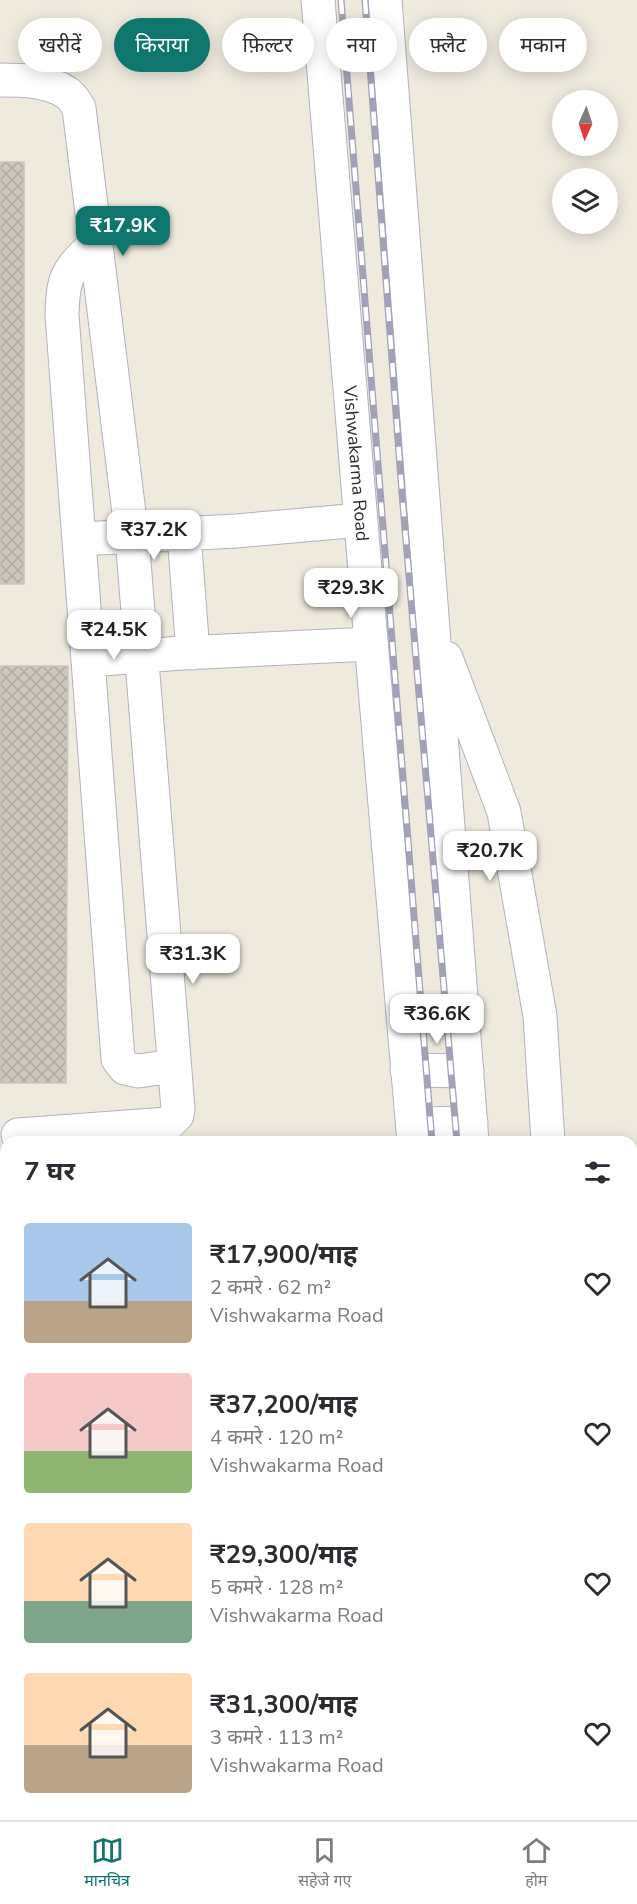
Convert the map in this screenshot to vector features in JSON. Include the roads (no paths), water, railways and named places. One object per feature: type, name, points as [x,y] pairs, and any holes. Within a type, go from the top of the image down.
[{"type":"main road","name":"Vishwakarma Road","points":[[318,0],[360,520],[414,1133]]},
{"type":"main road","points":[[385,0],[472,1132],[414,1133]]},
{"type":"main road","points":[[0,80],[29,81],[52,86],[69,93],[80,108],[132,537],[178,1109],[177,1115],[168,1124],[18,1135]]},
{"type":"main road","points":[[96,243],[69,270],[63,292],[62,315],[118,1059],[125,1068],[138,1071],[174,1066]]},
{"type":"main road","points":[[79,539],[184,534],[360,520]]},
{"type":"main road","points":[[184,534],[193,653]]},
{"type":"main road","points":[[433,623],[504,812],[540,1016],[548,1136]]},
{"type":"main road","points":[[88,660],[371,644]]},
{"type":"main road","points":[[407,1070],[467,1071]]},
{"type":"railway","points":[[341,0],[432,1136]]},
{"type":"railway","points":[[365,0],[402,493],[456,1136]]}]
